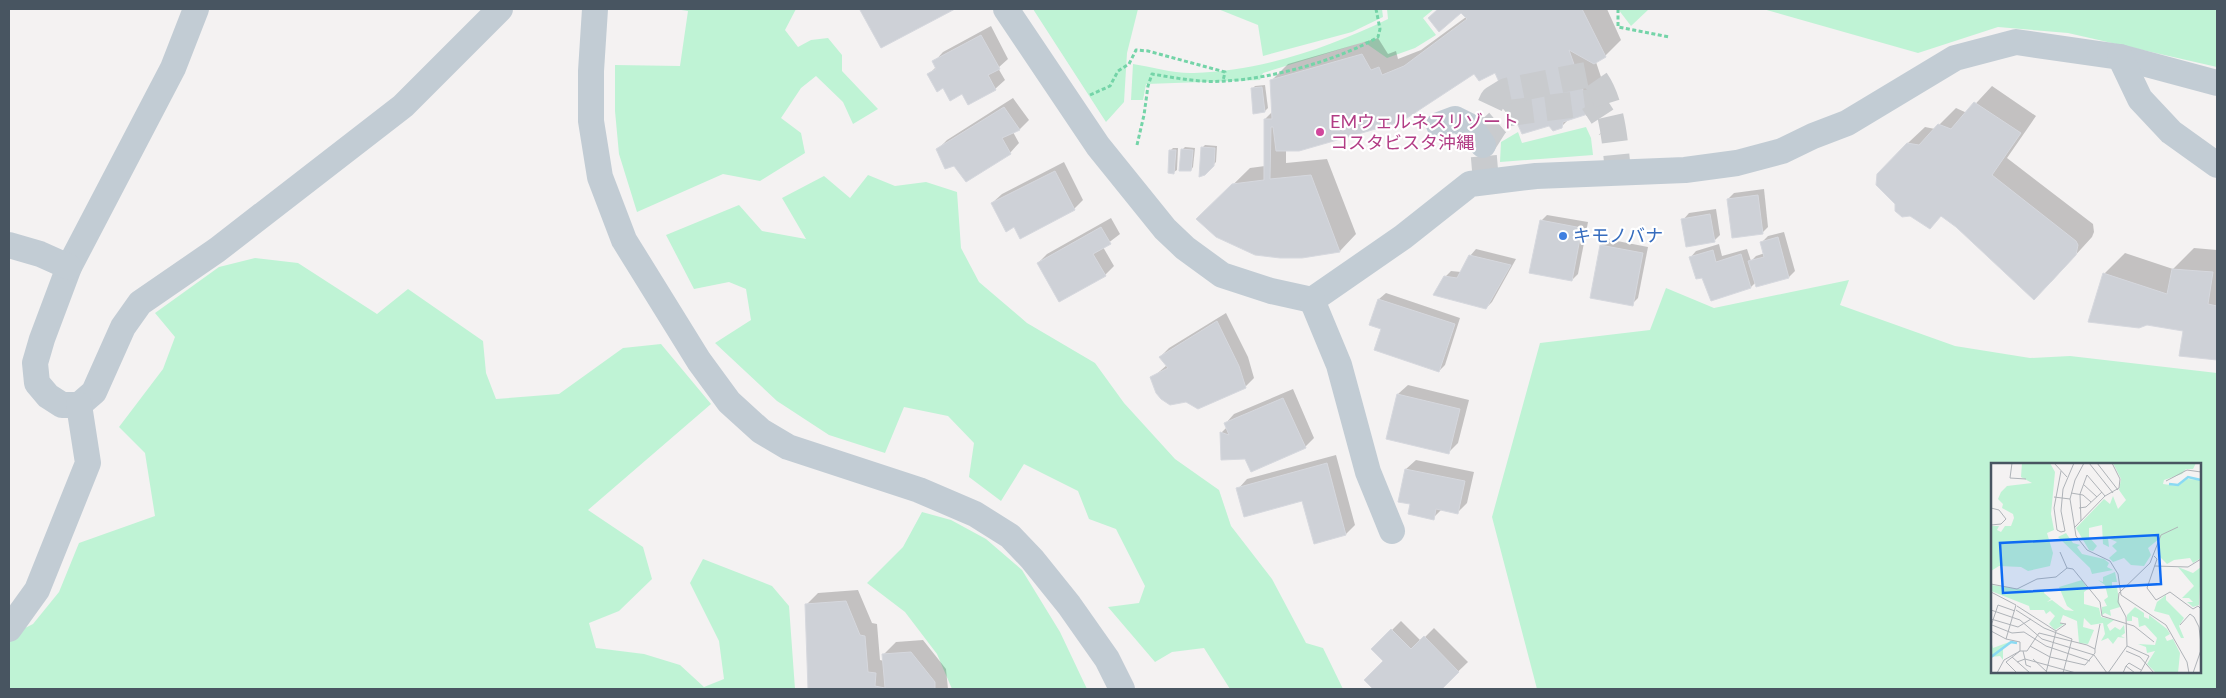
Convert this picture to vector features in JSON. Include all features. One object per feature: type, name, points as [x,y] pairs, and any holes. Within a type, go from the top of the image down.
[{"type":"street","points":[[196,9],[173,68],[69,267],[35,363],[37,383],[48,396],[62,405],[79,405],[94,392],[123,327],[140,303],[217,250],[403,106],[500,9]]},
{"type":"street","points":[[595,9],[591,71],[591,121],[600,177],[624,240],[699,361],[729,402],[761,431],[788,447],[919,490],[975,514],[1010,536],[1032,559],[1069,604],[1107,659],[1122,689]]},
{"type":"street","points":[[1006,9],[1098,146],[1165,229],[1185,248],[1222,275],[1271,291],[1312,300],[1403,237],[1470,184],[1536,176],[1685,170],[1737,163],[1782,151],[1813,136],[1847,123],[1955,58],[2016,42],[2120,57],[2217,83]]},
{"type":"street","points":[[2120,57],[2140,99],[2171,132],[2217,165]]},
{"type":"street","points":[[1439,125],[1455,119],[1472,127],[1483,144]]},
{"type":"street","points":[[9,245],[40,254],[69,267]]},
{"type":"street","points":[[1312,300],[1339,365],[1368,472],[1392,531]]},
{"type":"street","points":[[9,628],[37,590],[88,463],[79,405]]},
{"type":"path","points":[[1137,145],[1152,74],[1223,82],[1278,72],[1322,61],[1363,46],[1378,37],[1380,29],[1376,9]]},
{"type":"path","points":[[1618,9],[1618,27],[1669,37]]},
{"type":"path","points":[[1087,97],[1110,86],[1118,71],[1130,64],[1136,50],[1148,51],[1225,72],[1223,82]]},
{"type":"green space","points":[[675,9],[796,9],[785,30],[798,47],[811,40],[828,38],[842,55],[842,71],[878,109],[853,124],[843,102],[816,76],[801,88],[781,118],[801,133],[805,153],[760,181],[723,174],[637,212],[619,154],[615,111],[615,65],[680,66],[688,11]]},
{"type":"green space","points":[[1033,9],[1138,9],[1127,53],[1124,102],[1106,122]]},
{"type":"green space","points":[[1218,9],[1382,9],[1383,17],[1352,32],[1263,56],[1258,25]]},
{"type":"green space","points":[[1387,9],[1434,9],[1423,18],[1436,35],[1415,48],[1387,58],[1364,42],[1263,73],[1260,80],[1146,84],[1143,100],[1131,100],[1133,64],[1194,73],[1244,68],[1269,63],[1318,48],[1365,30],[1388,19]]},
{"type":"green space","points":[[1618,9],[1649,9],[1631,26]]},
{"type":"green space","points":[[1763,9],[2217,9],[2217,67],[2068,33],[1998,27],[1918,53]]},
{"type":"green space","points":[[1586,127],[1591,138],[1593,155],[1500,162],[1501,142],[1518,132],[1522,143]]},
{"type":"green space","points":[[868,175],[895,186],[926,182],[957,192],[961,248],[979,282],[1027,323],[1095,363],[1124,403],[1175,459],[1219,490],[1231,526],[1272,579],[1306,643],[1323,648],[1343,689],[1230,689],[1204,648],[1172,652],[1155,662],[1108,607],[1139,603],[1145,586],[1116,529],[1089,519],[1078,491],[1024,464],[1001,501],[969,477],[974,443],[948,416],[904,407],[885,453],[829,435],[777,401],[715,343],[751,320],[746,289],[729,282],[694,289],[666,235],[739,205],[762,231],[806,239],[782,198],[824,176],[850,198]]},
{"type":"green space","points":[[255,258],[298,263],[377,314],[408,289],[483,341],[486,373],[496,399],[559,394],[623,348],[661,344],[711,404],[588,510],[643,547],[652,579],[619,611],[589,623],[596,648],[644,654],[680,665],[704,687],[724,679],[719,641],[690,583],[703,559],[772,586],[789,606],[795,689],[9,689],[9,636],[33,624],[59,592],[79,543],[155,516],[145,453],[119,427],[163,369],[175,337],[155,313],[219,267]]},
{"type":"green space","points":[[1849,280],[1840,305],[1955,346],[2030,358],[2070,356],[2217,373],[2217,689],[1537,689],[1492,517],[1540,343],[1650,330],[1666,288],[1714,308]]},
{"type":"green space","points":[[922,512],[951,520],[986,539],[1022,570],[1060,632],[1087,689],[952,689],[937,654],[905,612],[867,583],[903,547]]},
{"type":"building","points":[[955,9],[881,48],[860,10]]},
{"type":"building","name":"EMウェルネスリゾート コスタビスタ沖縄","points":[[1438,9],[1582,9],[1606,57],[1594,64],[1569,50],[1591,113],[1563,122],[1562,128],[1553,131],[1549,126],[1522,134],[1495,73],[1479,81],[1474,74],[1407,118],[1393,124],[1299,151],[1276,151],[1273,127],[1271,127],[1270,179],[1311,175],[1340,252],[1302,258],[1255,255],[1216,237],[1196,219],[1232,184],[1264,180],[1264,119],[1272,119],[1270,80],[1362,54],[1371,70],[1379,67],[1382,75],[1404,66],[1467,19],[1461,13],[1439,32],[1428,18]]},
{"type":"building","points":[[981,35],[1000,69],[988,75],[996,90],[968,105],[962,94],[950,101],[943,88],[937,92],[927,74],[936,69],[932,61]]},
{"type":"building","points":[[1262,87],[1265,112],[1253,114],[1251,88]]},
{"type":"building","points":[[1974,102],[2021,133],[1992,175],[2076,241],[2078,245],[2076,255],[2034,300],[1956,227],[1941,216],[1930,229],[1910,216],[1902,217],[1895,211],[1895,204],[1876,185],[1877,174],[1907,143],[1919,145],[1938,124],[1951,129]]},
{"type":"building","points":[[1004,107],[1020,130],[1002,138],[1011,154],[966,182],[954,166],[945,169],[936,149]]},
{"type":"building","points":[[1201,147],[1215,148],[1214,166],[1205,175],[1199,177]]},
{"type":"building","points":[[1181,149],[1193,150],[1191,171],[1179,171]]},
{"type":"building","points":[[1169,150],[1176,150],[1174,174],[1168,173]]},
{"type":"building","points":[[1055,171],[1075,210],[1020,239],[1014,227],[1006,232],[991,203]]},
{"type":"building","points":[[1758,195],[1763,234],[1732,238],[1727,199]]},
{"type":"building","points":[[1710,214],[1715,242],[1686,247],[1681,219]]},
{"type":"building","points":[[1540,220],[1582,228],[1572,281],[1529,273]]},
{"type":"building","points":[[1101,227],[1111,244],[1093,254],[1106,276],[1059,302],[1037,263]]},
{"type":"building","points":[[1778,237],[1789,278],[1756,287],[1748,261],[1764,257],[1760,242]]},
{"type":"building","points":[[1600,245],[1643,253],[1633,306],[1590,298]]},
{"type":"building","points":[[1713,250],[1716,262],[1741,254],[1751,288],[1711,301],[1702,278],[1696,279],[1689,257]]},
{"type":"building","points":[[1469,255],[1511,265],[1486,309],[1433,295],[1444,276],[1457,278]]},
{"type":"building","points":[[2172,269],[2213,272],[2208,304],[2217,306],[2217,360],[2179,356],[2183,331],[2147,325],[2139,328],[2088,322],[2103,273],[2167,294]]},
{"type":"building","points":[[1378,299],[1455,324],[1439,372],[1374,350],[1381,329],[1369,325]]},
{"type":"building","points":[[1217,321],[1239,366],[1246,388],[1198,409],[1186,402],[1170,405],[1156,393],[1150,377],[1168,368],[1159,357]]},
{"type":"building","points":[[1397,394],[1460,409],[1449,454],[1386,439]]},
{"type":"building","points":[[1283,398],[1306,448],[1251,472],[1245,459],[1221,460],[1220,432],[1229,435],[1224,423]]},
{"type":"building","points":[[1327,463],[1346,535],[1314,544],[1302,501],[1244,517],[1236,488]]},
{"type":"building","points":[[1405,469],[1465,481],[1458,514],[1436,509],[1434,520],[1408,514],[1410,504],[1398,502]]},
{"type":"building","points":[[846,601],[860,635],[865,636],[868,672],[876,673],[875,686],[885,688],[882,654],[911,652],[935,682],[935,689],[808,689],[805,604]]},
{"type":"building","points":[[1391,629],[1411,649],[1424,636],[1459,672],[1442,689],[1373,689],[1364,680],[1383,661],[1371,649]]},
{"type":"tunnel","points":[[1486,182],[1482,134],[1486,114],[1493,99],[1506,91],[1591,74],[1604,94],[1608,107],[1614,134],[1618,172]]},
{"type":"tunnel","points":[[1483,144],[1495,125],[1509,113],[1593,102],[1610,128]]},
{"type":"place","name":"EMウェルネスリゾート コスタビスタ沖縄","points":[[1320,132]]},
{"type":"place","name":"キモノバナ","points":[[1563,236]]}]
